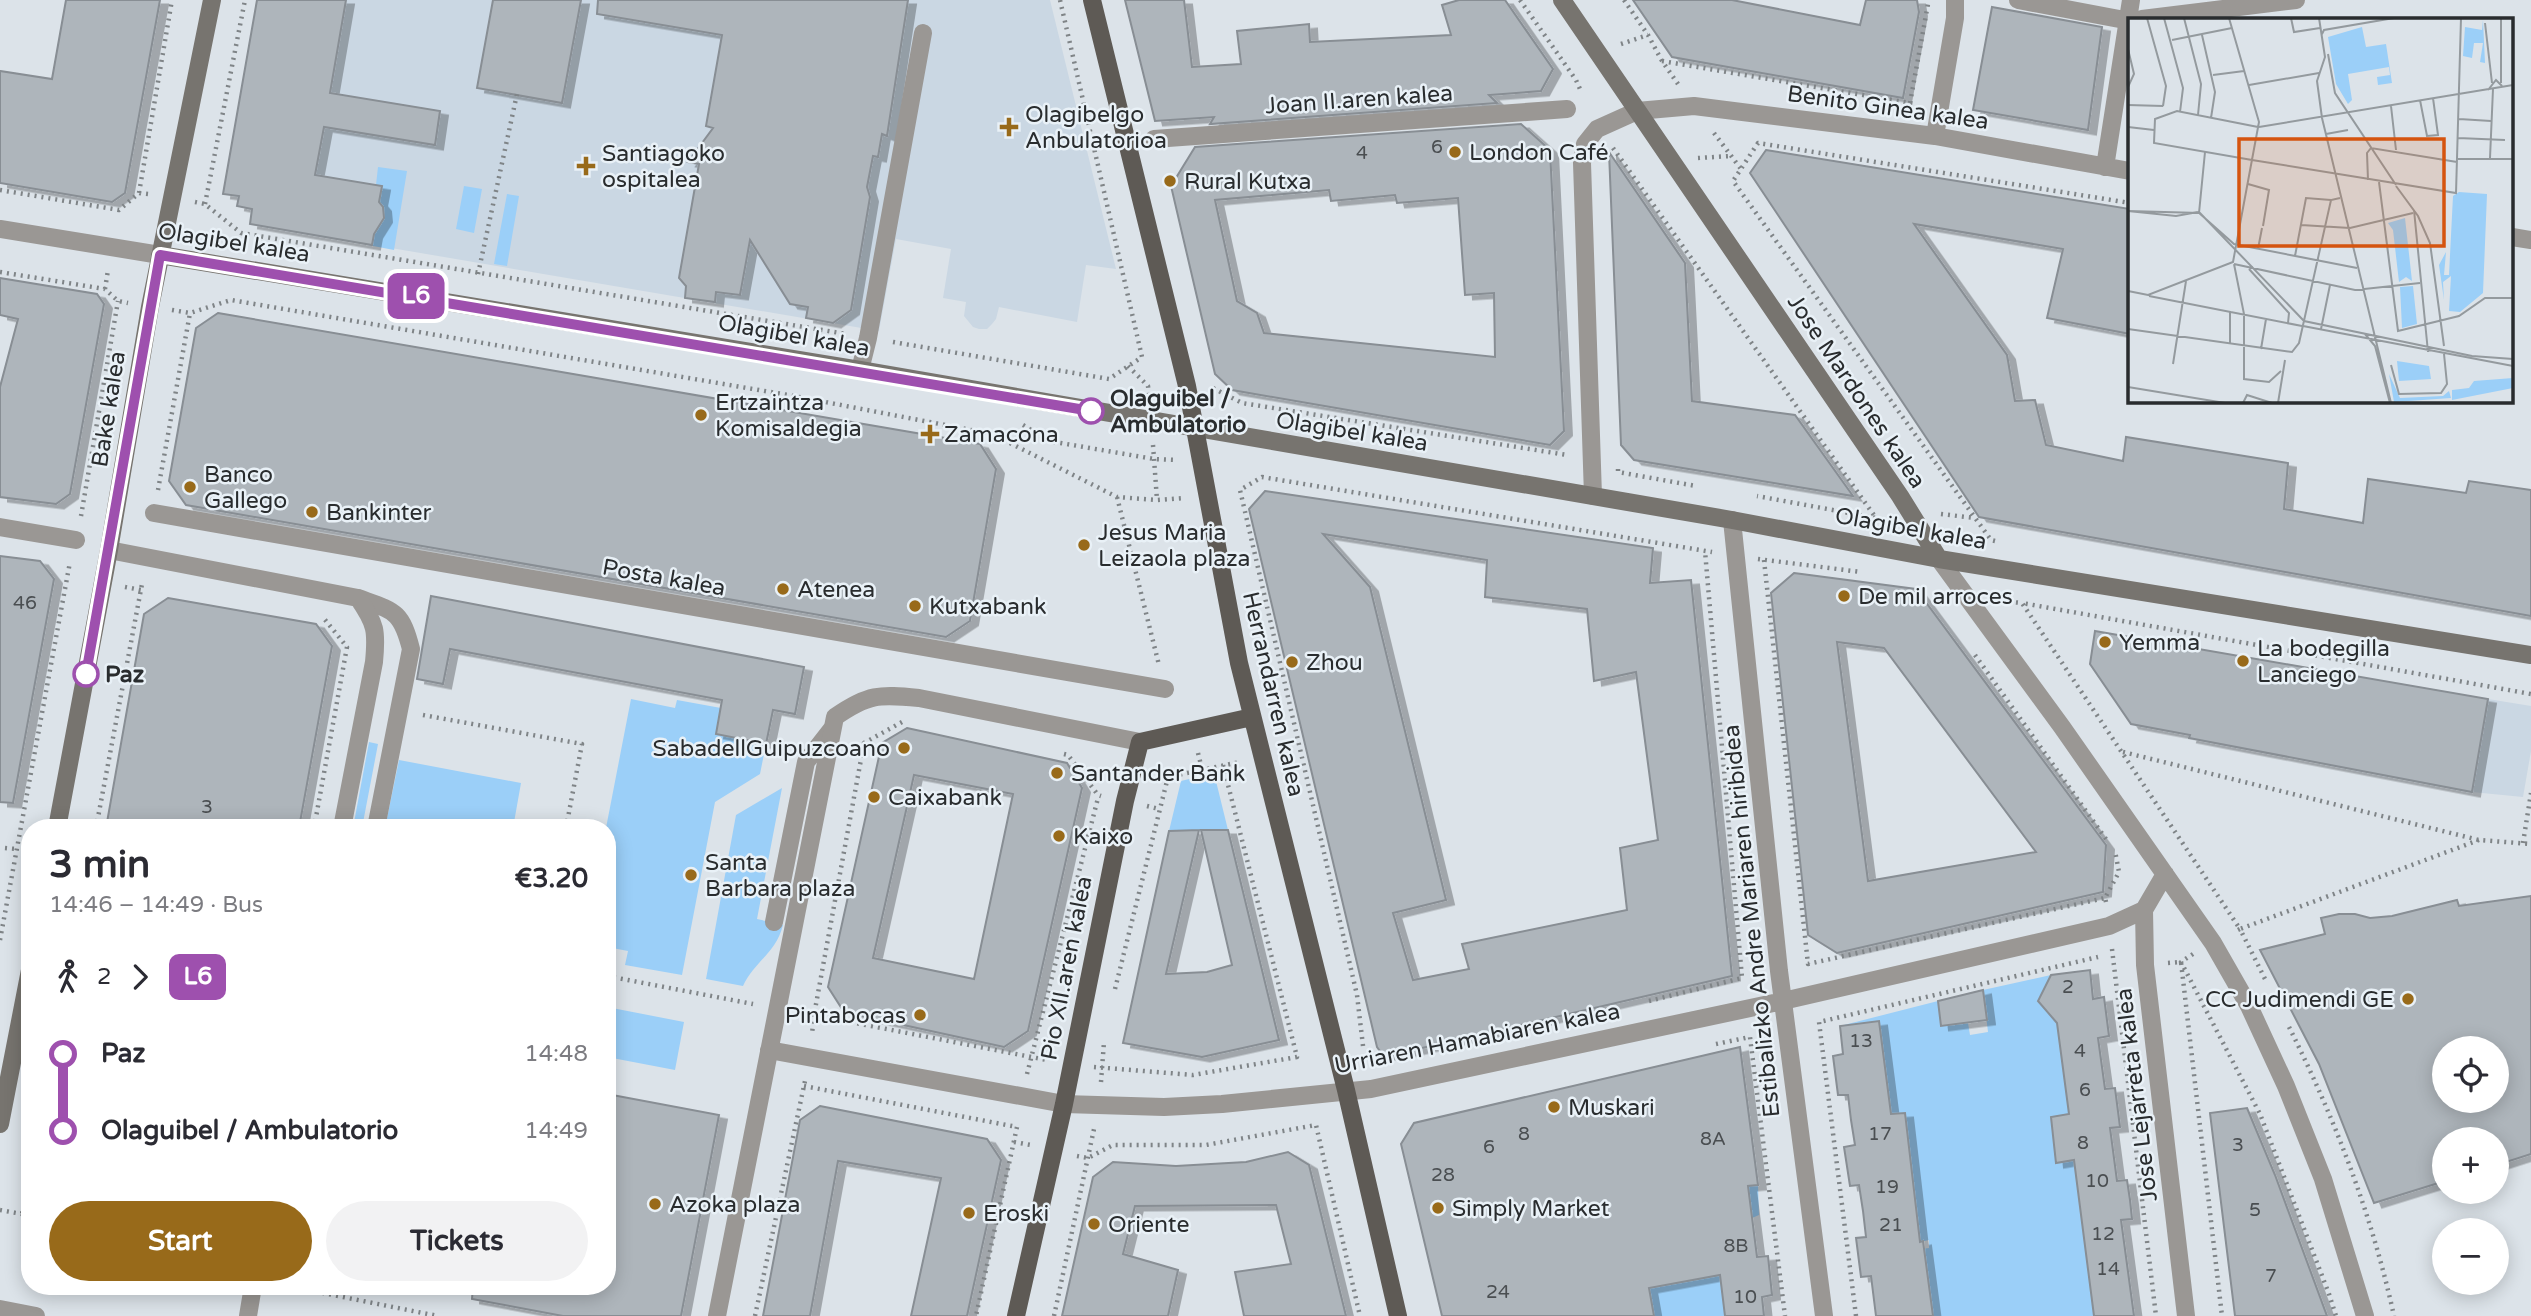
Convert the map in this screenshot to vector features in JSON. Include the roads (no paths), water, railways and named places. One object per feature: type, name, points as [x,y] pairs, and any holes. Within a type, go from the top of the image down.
[{"type":"main road","name":"Bake kalea","points":[[59,819],[109,550],[150,307],[212,0]]},
{"type":"main road","name":"Herrandarren kalea","points":[[1092,0],[1195,429],[1239,663],[1346,1090],[1398,1316]]},
{"type":"main road","name":"Jose Mardones kalea","points":[[1562,0],[1900,495],[1939,559]]},
{"type":"main road","name":"Olagibel kalea","points":[[160,255],[860,370],[1732,520],[1939,559],[2531,655]]},
{"type":"main road","points":[[1140,742],[1252,717]]},
{"type":"main road","name":"Pio XII.aren kalea","points":[[1016,1316],[1064,1104],[1125,801],[1140,742]]},
{"type":"main road","points":[[0,1124],[21,1016]]},
{"type":"street","points":[[1935,136],[1955,18],[1955,0]]},
{"type":"street","points":[[2018,0],[2128,19]]},
{"type":"street","points":[[2131,0],[2133,18]]},
{"type":"street","points":[[2149,18],[2296,0]]},
{"type":"street","points":[[860,370],[869,338],[923,33]]},
{"type":"street","points":[[2105,167],[2128,46]]},
{"type":"street","name":"Benito Ginea kalea","points":[[1593,496],[1581,163],[1586,144],[1597,129],[1637,111],[1694,106],[1935,136],[2128,171]]},
{"type":"street","name":"Joan II.aren kalea","points":[[1154,139],[1567,109]]},
{"type":"street","name":"Olagibel kalea","points":[[0,229],[160,255]]},
{"type":"street","name":"Posta kalea","points":[[154,513],[1165,689]]},
{"type":"street","name":"Estibalizko Andre Mariaren hiribidea","points":[[1732,520],[1783,1001],[1824,1316]]},
{"type":"street","points":[[0,527],[76,540]]},
{"type":"street","points":[[109,550],[358,598],[397,615],[405,624],[411,649],[378,819]]},
{"type":"street","name":"Jose Mardones kalea","points":[[1939,559],[2062,727],[2213,943],[2249,1006],[2287,1086],[2323,1179],[2365,1316]]},
{"type":"street","points":[[344,819],[376,643],[373,621],[358,598]]},
{"type":"street","points":[[717,1316],[835,717],[858,701],[886,695],[932,701],[1140,742]]},
{"type":"street","points":[[774,922],[806,762],[831,730]]},
{"type":"street","points":[[2144,910],[2165,874]]},
{"type":"street","name":"Urriaren Hamabiaren kalea","points":[[769,1050],[1064,1104],[1164,1107],[1371,1089],[1783,1001],[2109,926],[2144,910]]},
{"type":"street","name":"Jose Lejarreta kalea","points":[[2144,910],[2145,965],[2186,1316]]},
{"type":"street","points":[[248,1316],[252,1295]]},
{"type":"street","points":[[0,1309],[36,1316]]},
{"type":"place","name":"Olagibelgo Anbulatorioa","points":[[1009,127]]},
{"type":"place","name":"London Café","points":[[1455,152]]},
{"type":"place","name":"Santiagoko ospitalea","points":[[586,166]]},
{"type":"place","name":"Rural Kutxa","points":[[1170,181]]},
{"type":"place","name":"Olaguibel / Ambulatorio","points":[[1091,411]]},
{"type":"place","name":"Ertzaintza Komisaldegia","points":[[701,415]]},
{"type":"place","name":"Zamacona","points":[[930,434]]},
{"type":"place","name":"Banco Gallego","points":[[190,487]]},
{"type":"place","name":"Bankinter","points":[[312,512]]},
{"type":"place","name":"Jesus Maria Leizaola plaza","points":[[1084,545]]},
{"type":"place","name":"Atenea","points":[[783,589]]},
{"type":"place","name":"De mil arroces","points":[[1844,596]]},
{"type":"place","name":"Kutxabank","points":[[915,606]]},
{"type":"place","name":"Yemma","points":[[2105,642]]},
{"type":"place","name":"La bodegilla Lanciego","points":[[2243,661]]},
{"type":"place","name":"Zhou","points":[[1292,662]]},
{"type":"place","name":"Paz","points":[[86,674]]},
{"type":"place","name":"SabadellGuipuzcoano","points":[[904,748]]},
{"type":"place","name":"Santander Bank","points":[[1057,773]]},
{"type":"place","name":"Caixabank","points":[[874,797]]},
{"type":"place","name":"Kaixo","points":[[1059,836]]},
{"type":"place","name":"Santa Barbara plaza","points":[[691,875]]},
{"type":"place","name":"CC Judimendi GE","points":[[2408,999]]},
{"type":"place","name":"Pintabocas","points":[[920,1015]]},
{"type":"place","name":"Muskari","points":[[1554,1107]]},
{"type":"place","name":"Azoka plaza","points":[[655,1204]]},
{"type":"place","name":"Simply Market","points":[[1438,1208]]},
{"type":"place","name":"Eroski","points":[[969,1213]]},
{"type":"place","name":"Oriente","points":[[1094,1224]]}]
